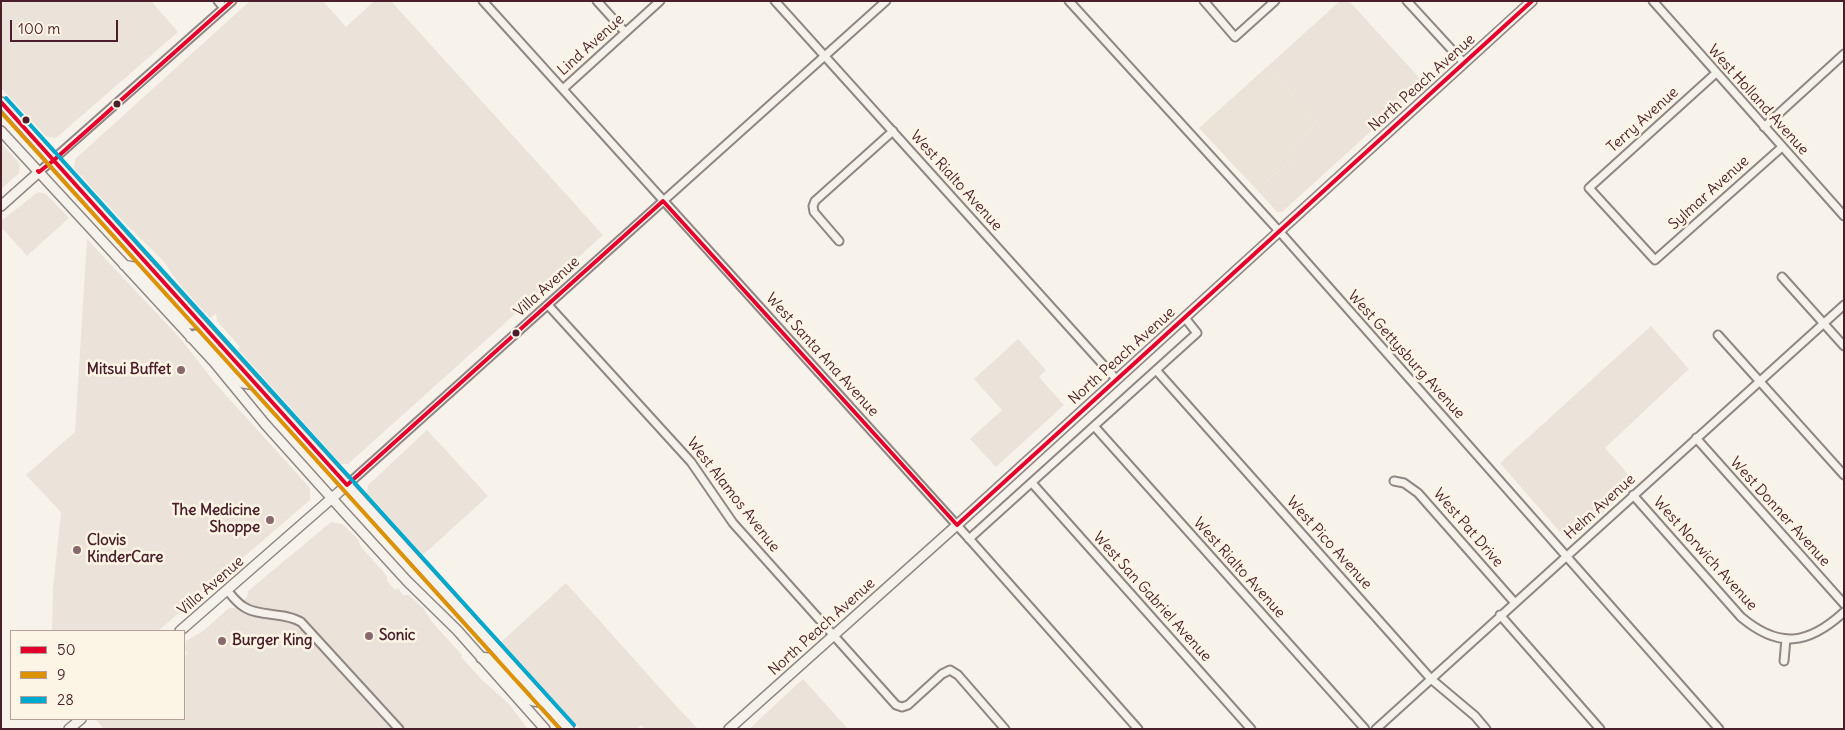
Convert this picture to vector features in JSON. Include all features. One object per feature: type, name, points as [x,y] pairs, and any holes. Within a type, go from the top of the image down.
[{"type":"main road","name":"North Peach Avenue","points":[[729,729],[1185,318],[1528,3]]},
{"type":"main road","points":[[1,102],[200,324],[569,729]]},
{"type":"main road","points":[[1,130],[214,362],[265,424],[407,581],[446,619],[545,729]]},
{"type":"main road","points":[[1,206],[39,172]]},
{"type":"main road","points":[[124,265],[138,268],[188,322],[200,324]]},
{"type":"main road","points":[[191,338],[195,335],[202,336],[243,383],[256,385]]},
{"type":"main road","name":"Villa Avenue","points":[[181,630],[347,485]]},
{"type":"main road","points":[[481,658],[486,657],[495,660],[531,700],[543,702]]},
{"type":"main road","points":[[69,729],[80,720]]},
{"type":"street","points":[[218,1],[224,8]]},
{"type":"street","points":[[39,172],[232,1]]},
{"type":"street","name":"West Santa Ana Avenue","points":[[483,1],[957,525],[1138,729]]},
{"type":"street","points":[[597,1],[625,32]]},
{"type":"street","name":"Lind Avenue","points":[[563,89],[660,1]]},
{"type":"street","name":"West Rialto Avenue","points":[[775,1],[1116,379]]},
{"type":"street","name":"Villa Avenue","points":[[347,485],[886,1]]},
{"type":"street","name":"West Gettysburg Avenue","points":[[1070,1],[1279,231],[1716,728]]},
{"type":"street","points":[[1204,1],[1235,37],[1275,1]]},
{"type":"street","points":[[1407,1],[1464,63]]},
{"type":"street","name":"West Holland Avenue","points":[[1653,1],[1844,216]]},
{"type":"street","points":[[1764,127],[1844,54]]},
{"type":"street","name":"Terry Avenue","points":[[1655,260],[1589,188],[1716,73]]},
{"type":"street","points":[[838,241],[814,212],[815,200],[893,131]]},
{"type":"street","name":"Sylmar Avenue","points":[[1655,260],[1782,146]]},
{"type":"street","points":[[1782,277],[1844,346]]},
{"type":"street","name":"West Alamos Avenue","points":[[548,305],[691,462],[733,523],[896,705],[902,707],[908,705],[942,674],[950,670],[958,675],[1005,729]]},
{"type":"street","name":"Helm Avenue","points":[[1376,729],[1844,305]]},
{"type":"street","points":[[969,539],[1197,333],[1185,318]]},
{"type":"street","points":[[1718,334],[1844,475]]},
{"type":"street","name":"West Pico Avenue","points":[[1156,370],[1431,679],[1475,716],[1486,729]]},
{"type":"street","name":"West Rialto Avenue","points":[[1094,426],[1365,729]]},
{"type":"street","name":"West Donner Avenue","points":[[1696,438],[1844,604]]},
{"type":"street","name":"West Pat Drive","points":[[1394,481],[1404,483],[1418,493],[1515,603]]},
{"type":"street","name":"West San Gabriel Avenue","points":[[1032,483],[1251,729]]},
{"type":"street","name":"West Norwich Avenue","points":[[1634,495],[1741,617],[1755,629],[1771,636],[1786,639]]},
{"type":"street","points":[[227,590],[246,609],[294,618],[301,622],[399,729]]},
{"type":"street","points":[[1784,661],[1786,639],[1800,638],[1812,634],[1824,628],[1844,612]]},
{"type":"street","points":[[1500,615],[1600,729]]},
{"type":"shaded area","points":[[1,1],[151,1],[178,32],[56,138],[47,137],[1,88]]},
{"type":"shaded area","points":[[250,1],[323,1],[346,27],[374,1],[391,1],[603,235],[348,464],[341,464],[238,349],[240,347],[217,321],[216,314],[210,318],[181,286],[164,262],[115,213],[74,168],[75,159]]},
{"type":"shaded area","points":[[1340,1],[1349,1],[1424,83],[1282,212],[1277,212],[1257,190],[1294,157],[1288,151],[1318,122],[1268,66]]},
{"type":"shaded area","points":[[1268,66],[1318,122],[1289,150],[1294,157],[1257,190],[1199,128]]},
{"type":"shaded area","points":[[1,143],[20,164],[19,173],[1,189]]},
{"type":"shaded area","points":[[38,192],[46,194],[69,218],[27,256],[1,227],[1,221]]},
{"type":"shaded area","points":[[87,239],[180,338],[216,384],[310,488],[310,500],[159,630],[52,630],[53,588],[61,512],[26,475],[75,432]]},
{"type":"shaded area","points":[[1651,326],[1689,369],[1605,448],[1636,483],[1572,541],[1567,540],[1500,463]]},
{"type":"shaded area","points":[[1018,339],[1046,370],[1039,377],[1064,405],[996,467],[970,439],[1002,410],[974,379]]},
{"type":"shaded area","points":[[427,430],[488,496],[423,555],[367,493],[368,485]]},
{"type":"shaded area","points":[[331,522],[342,524],[358,539],[361,547],[387,576],[387,581],[395,590],[398,588],[403,595],[409,595],[423,608],[432,622],[462,655],[461,657],[483,681],[509,704],[528,729],[104,729],[96,720],[185,720],[185,656],[188,653],[185,650],[186,641],[203,631],[229,608],[234,608],[247,597],[248,591]]},
{"type":"shaded area","points":[[566,583],[698,729],[645,729],[641,725],[637,729],[580,729],[556,704],[501,642]]},
{"type":"shaded area","points":[[803,679],[848,729],[749,729]]},
{"type":"transit line","name":"50","points":[[38,171],[54,160],[232,1]]},
{"type":"transit line","name":"50","points":[[1,102],[347,485],[663,201],[957,525],[1532,1]]},
{"type":"transit line","name":"28","points":[[6,98],[574,725]]},
{"type":"transit line","name":"9","points":[[1,112],[560,729]]},
{"type":"place","name":"Mitsui Buffet","points":[[181,370]]},
{"type":"place","name":"The Medicine Shoppe","points":[[270,520]]},
{"type":"place","name":"Clovis KinderCare","points":[[77,550]]},
{"type":"place","name":"Sonic","points":[[369,636]]},
{"type":"place","name":"Burger King","points":[[222,641]]}]
